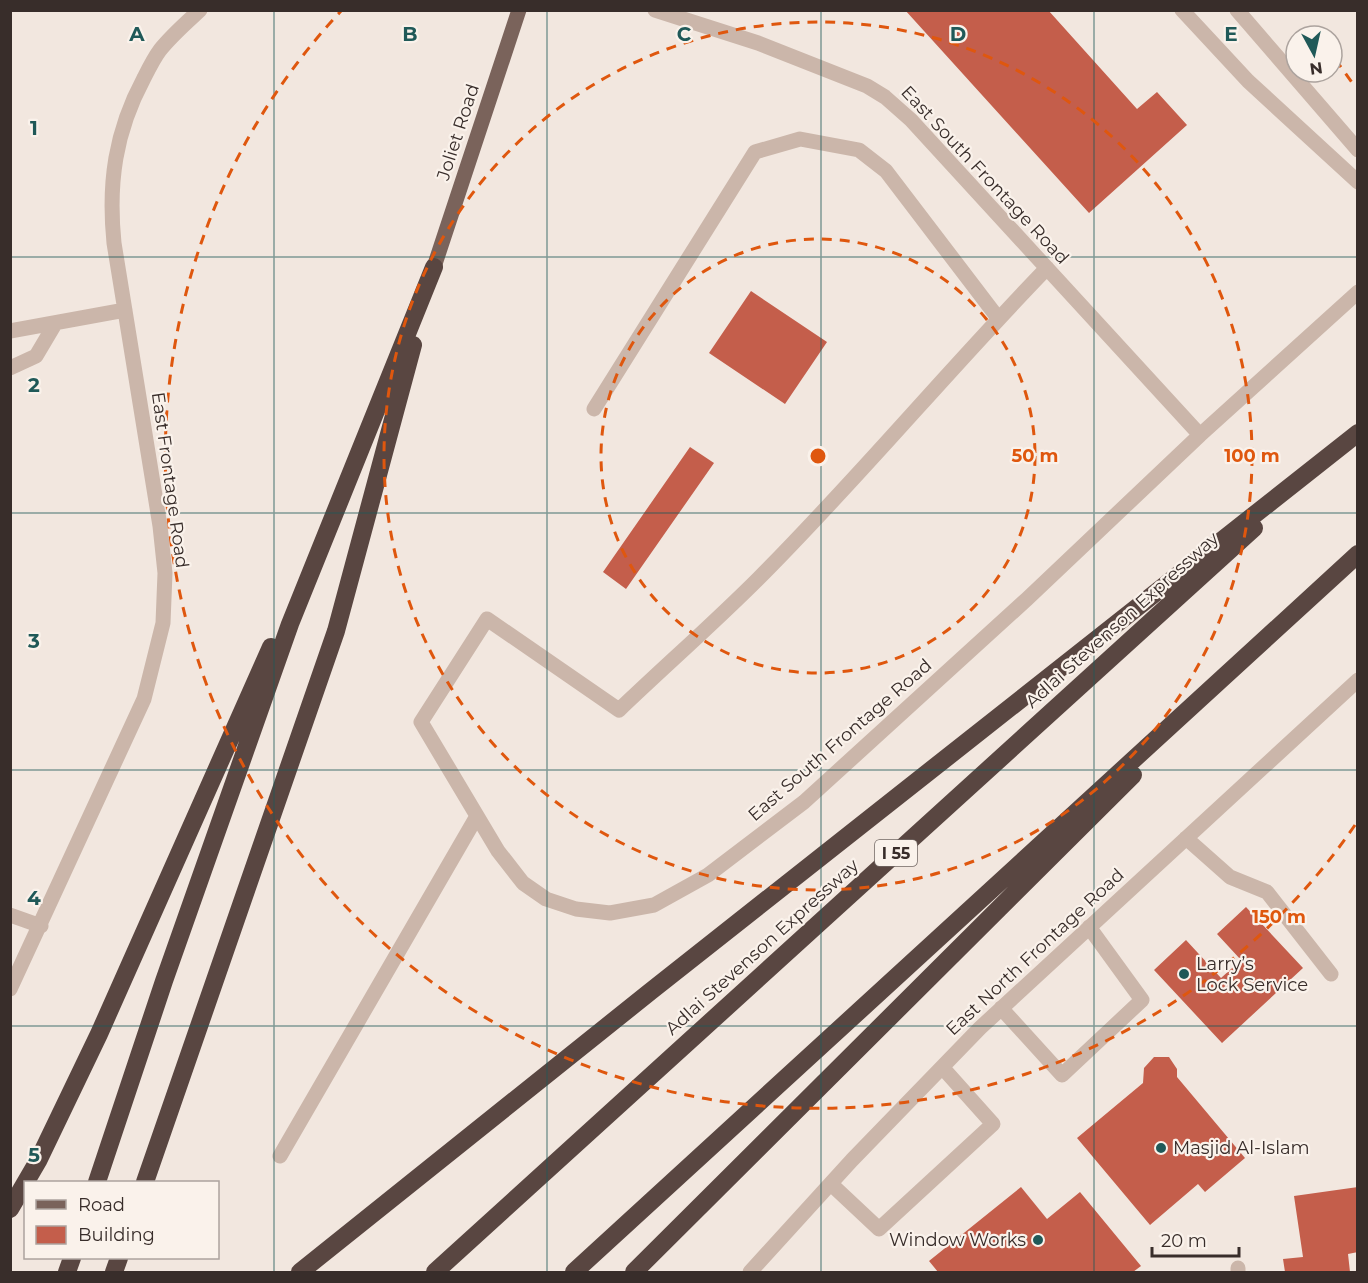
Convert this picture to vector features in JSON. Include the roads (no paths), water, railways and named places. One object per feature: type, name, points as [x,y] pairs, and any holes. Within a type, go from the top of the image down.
[{"type":"highway","points":[[97,1181],[164,981],[286,635],[434,267]]},
{"type":"highway","points":[[145,1181],[336,631],[434,267]]},
{"type":"highway","points":[[26,1181],[99,1034],[379,405]]},
{"type":"highway","points":[[300,1272],[642,998],[1358,434]]},
{"type":"highway","name":"Adlai Stevenson Expressway","points":[[435,1272],[1358,434]]},
{"type":"highway","points":[[574,1272],[1358,554]]},
{"type":"highway","points":[[634,1272],[1332,577]]},
{"type":"highway","points":[[10,1209],[24,1185]]},
{"type":"main road","name":"Joliet Road","points":[[434,267],[519,10]]},
{"type":"street","name":"East Frontage Road","points":[[10,988],[41,926],[144,699],[163,623],[165,573],[111,209],[113,172],[119,136],[139,87],[159,52],[200,10]]},
{"type":"street","name":"East South Frontage Road","points":[[655,10],[758,43],[825,68],[867,86],[885,97],[911,120],[1200,435]]},
{"type":"street","points":[[1182,10],[1248,81],[1358,182]]},
{"type":"street","points":[[1237,10],[1358,150]]},
{"type":"street","points":[[594,409],[754,152],[800,139],[860,150],[886,171],[998,318],[1047,268]]},
{"type":"street","name":"East South Frontage Road","points":[[998,318],[888,442],[758,579],[619,710],[487,619],[421,722],[498,851],[523,883],[546,899],[576,909],[610,913],[654,905],[708,875],[804,802],[1027,599],[1200,435],[1358,292]]},
{"type":"street","points":[[10,332],[125,310]]},
{"type":"street","points":[[10,368],[36,356],[55,324]]},
{"type":"street","name":"East North Frontage Road","points":[[754,1271],[831,1184],[1001,1008],[1358,680]]},
{"type":"street","points":[[280,1156],[477,816]]},
{"type":"street","points":[[1186,838],[1230,877],[1267,892],[1331,974]]},
{"type":"street","points":[[10,915],[41,926]]},
{"type":"street","points":[[1001,1008],[1062,1075],[1142,1000],[1089,927]]},
{"type":"street","points":[[831,1184],[879,1229],[993,1124],[942,1067]]},
{"type":"place","name":"Larry’s Lock Service","points":[[1184,974]]},
{"type":"place","name":"Masjid Al-Islam","points":[[1161,1148]]},
{"type":"place","name":"Window Works","points":[[1038,1240]]}]
